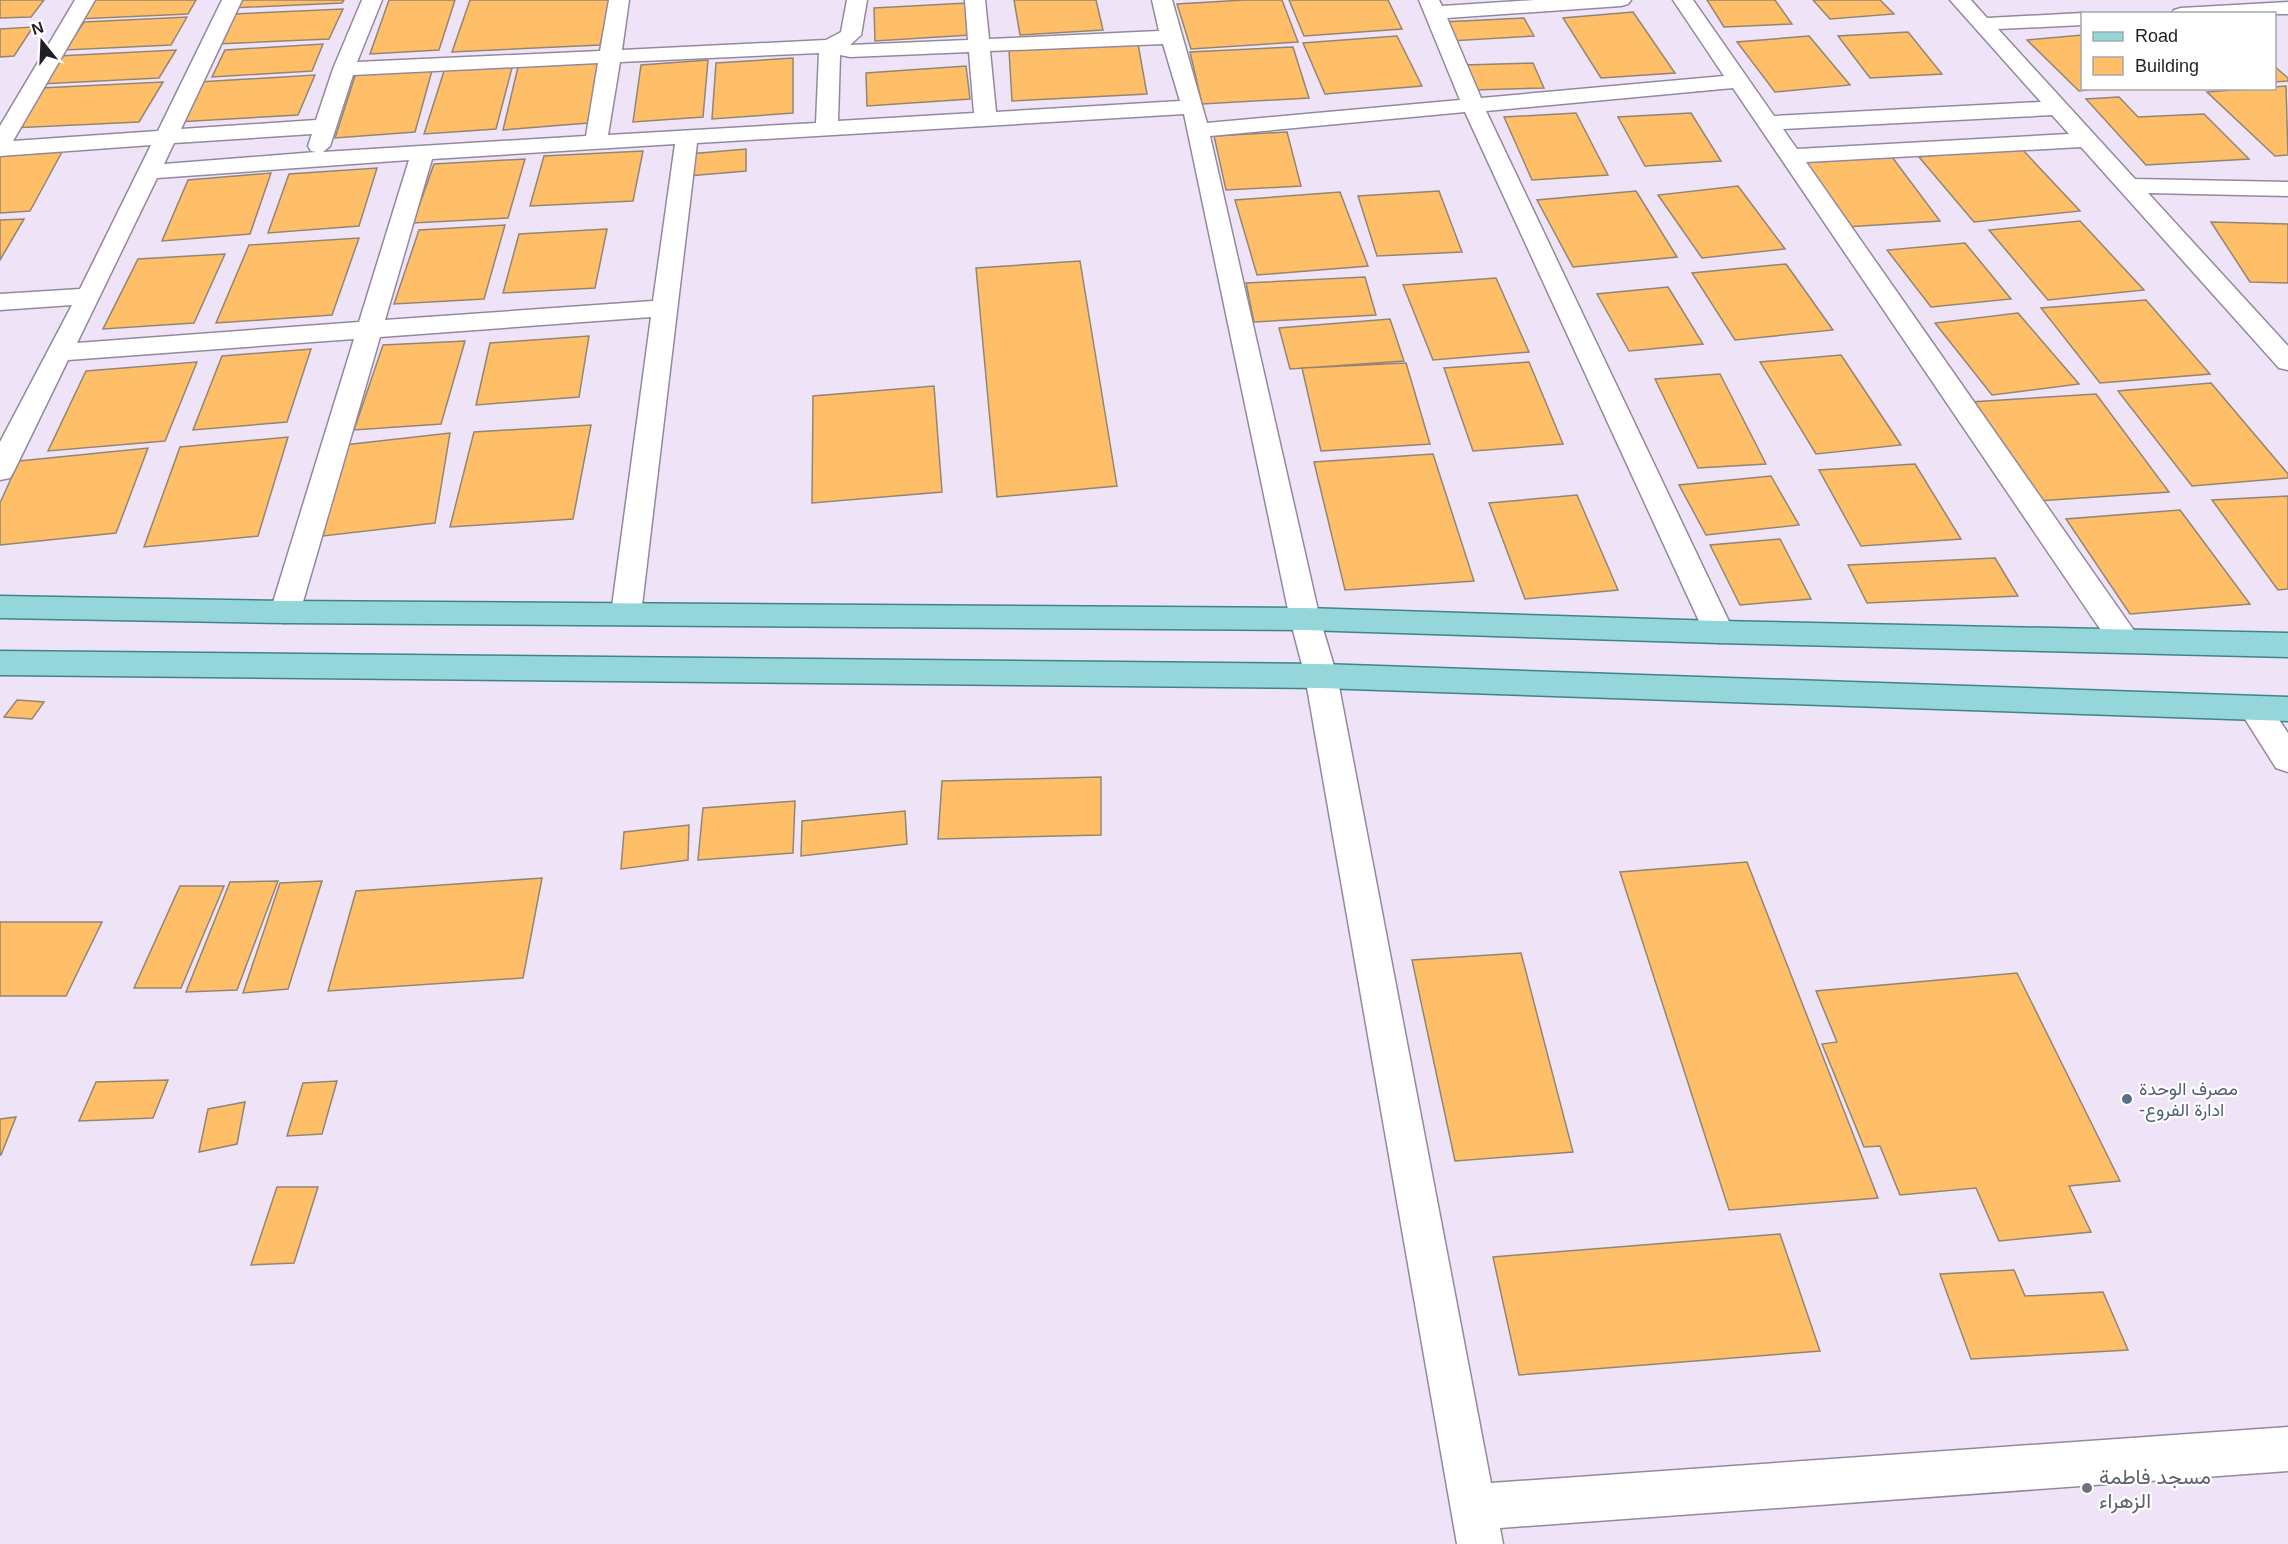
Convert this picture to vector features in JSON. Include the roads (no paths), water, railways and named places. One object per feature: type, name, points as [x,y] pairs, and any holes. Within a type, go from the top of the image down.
[{"type":"main road","points":[[0,607],[285,612],[1305,619],[1719,632],[2288,645]]},
{"type":"main road","points":[[0,663],[1321,676],[2288,709]]},
{"type":"street","points":[[0,147],[86,0]]},
{"type":"street","points":[[0,471],[89,296],[232,0]]},
{"type":"street","points":[[316,159],[324,126],[344,69],[372,0]]},
{"type":"street","points":[[596,143],[612,55],[619,0]]},
{"type":"street","points":[[830,46],[851,35],[857,0]]},
{"type":"street","points":[[975,0],[986,119]]},
{"type":"street","points":[[1162,0],[1171,38],[1196,118],[1305,619],[1321,676],[1476,1525],[2288,1449]]},
{"type":"street","points":[[1621,0],[1432,7],[1473,106],[1719,632]]},
{"type":"street","points":[[1683,0],[2124,640]]},
{"type":"street","points":[[1960,0],[2288,362]]},
{"type":"street","points":[[2217,12],[2288,8]]},
{"type":"street","points":[[1982,24],[2081,19]]},
{"type":"street","points":[[344,69],[830,46],[850,51],[1171,38]]},
{"type":"street","points":[[827,129],[830,46]]},
{"type":"street","points":[[149,172],[316,159],[986,119],[1196,118],[1473,106],[1739,81]]},
{"type":"street","points":[[1769,123],[2057,108]]},
{"type":"street","points":[[0,147],[324,126]]},
{"type":"street","points":[[626,614],[687,137]]},
{"type":"street","points":[[1792,156],[2086,140]]},
{"type":"street","points":[[285,612],[422,154]]},
{"type":"street","points":[[2129,186],[2288,189]]},
{"type":"street","points":[[0,302],[89,296]]},
{"type":"street","points":[[60,352],[666,308]]},
{"type":"street","points":[[2254,708],[2288,759]]},
{"type":"place","name":"مصرف الوحدة -ادارة الفروع","points":[[2127,1099]]},
{"type":"place","name":"مسجد فاطمة الزهراء","points":[[2087,1488]]}]
